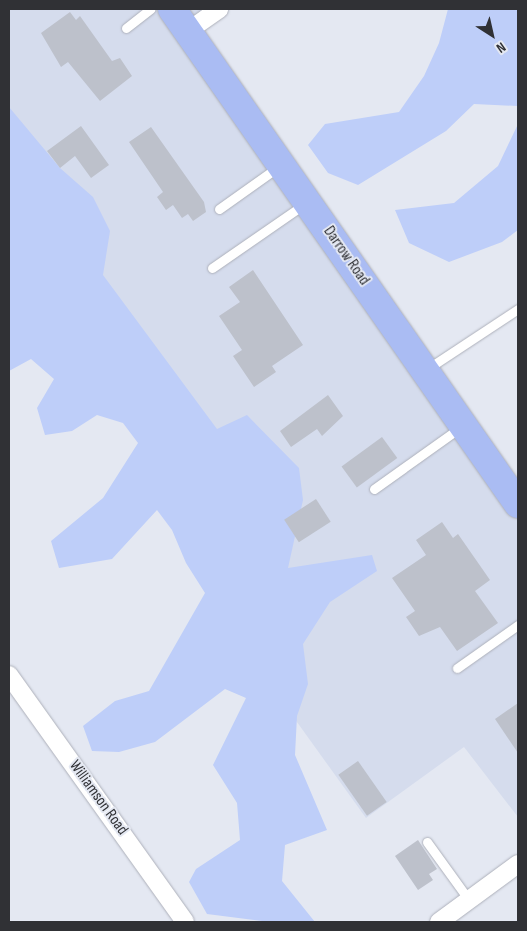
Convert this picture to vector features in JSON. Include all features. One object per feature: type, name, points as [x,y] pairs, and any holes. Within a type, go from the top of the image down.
[{"type":"main road","name":"Darrow Road","points":[[172,9],[518,504]]},
{"type":"street","points":[[188,31],[219,9]]},
{"type":"street","name":"Williamson Road","points":[[11,683],[186,922]]},
{"type":"street","points":[[439,922],[518,864]]},
{"type":"lane","points":[[126,28],[150,9]]},
{"type":"lane","points":[[219,209],[282,164]]},
{"type":"lane","points":[[212,268],[308,202]]},
{"type":"lane","points":[[425,370],[518,309]]},
{"type":"lane","points":[[374,489],[463,425]]},
{"type":"lane","points":[[457,668],[518,626]]},
{"type":"lane","points":[[427,842],[469,900]]},
{"type":"shaded area","points":[[9,9],[219,9],[188,31],[518,504],[518,817],[464,747],[366,818],[238,640],[9,163]]},
{"type":"shaded area","points":[[448,9],[518,9],[518,106],[474,104],[446,131],[358,185],[328,173],[308,145],[325,124],[399,112],[424,76],[439,43]]},
{"type":"shaded area","points":[[9,107],[60,168],[93,197],[110,231],[103,275],[217,429],[247,415],[299,468],[303,500],[288,568],[372,555],[377,571],[330,602],[303,644],[308,684],[297,716],[295,755],[327,830],[285,845],[282,881],[315,922],[270,922],[207,914],[189,882],[196,869],[240,840],[237,803],[213,765],[246,698],[225,689],[155,742],[119,752],[92,751],[83,726],[115,701],[149,691],[205,593],[186,563],[172,530],[157,510],[112,559],[59,568],[51,541],[103,498],[138,443],[123,423],[97,415],[72,431],[45,435],[37,408],[54,379],[31,359],[9,371]]},
{"type":"shaded area","points":[[518,124],[518,230],[502,242],[449,262],[409,243],[395,210],[454,203],[498,166]]},
{"type":"building","points":[[70,12],[76,20],[80,16],[112,61],[120,58],[132,76],[100,101],[68,62],[61,67],[41,33]]},
{"type":"building","points":[[81,126],[109,165],[91,178],[75,156],[60,168],[47,151]]},
{"type":"building","points":[[151,127],[204,202],[206,212],[193,221],[188,214],[182,218],[173,205],[166,210],[157,197],[163,192],[129,142]]},
{"type":"building","points":[[253,270],[303,345],[272,366],[276,372],[254,387],[233,356],[242,350],[219,316],[240,302],[229,287]]},
{"type":"building","points":[[328,395],[343,416],[322,436],[317,429],[291,447],[280,431]]},
{"type":"building","points":[[382,437],[397,458],[357,487],[342,466]]},
{"type":"building","points":[[316,499],[331,522],[299,542],[284,520]]},
{"type":"building","points":[[442,522],[453,538],[458,534],[490,580],[475,591],[498,623],[457,651],[440,627],[419,636],[406,617],[415,611],[392,578],[426,555],[416,540]]},
{"type":"building","points":[[518,703],[518,753],[495,719]]},
{"type":"building","points":[[358,761],[387,802],[367,816],[338,775]]},
{"type":"building","points":[[418,840],[437,869],[429,874],[433,880],[418,890],[395,856]]}]
